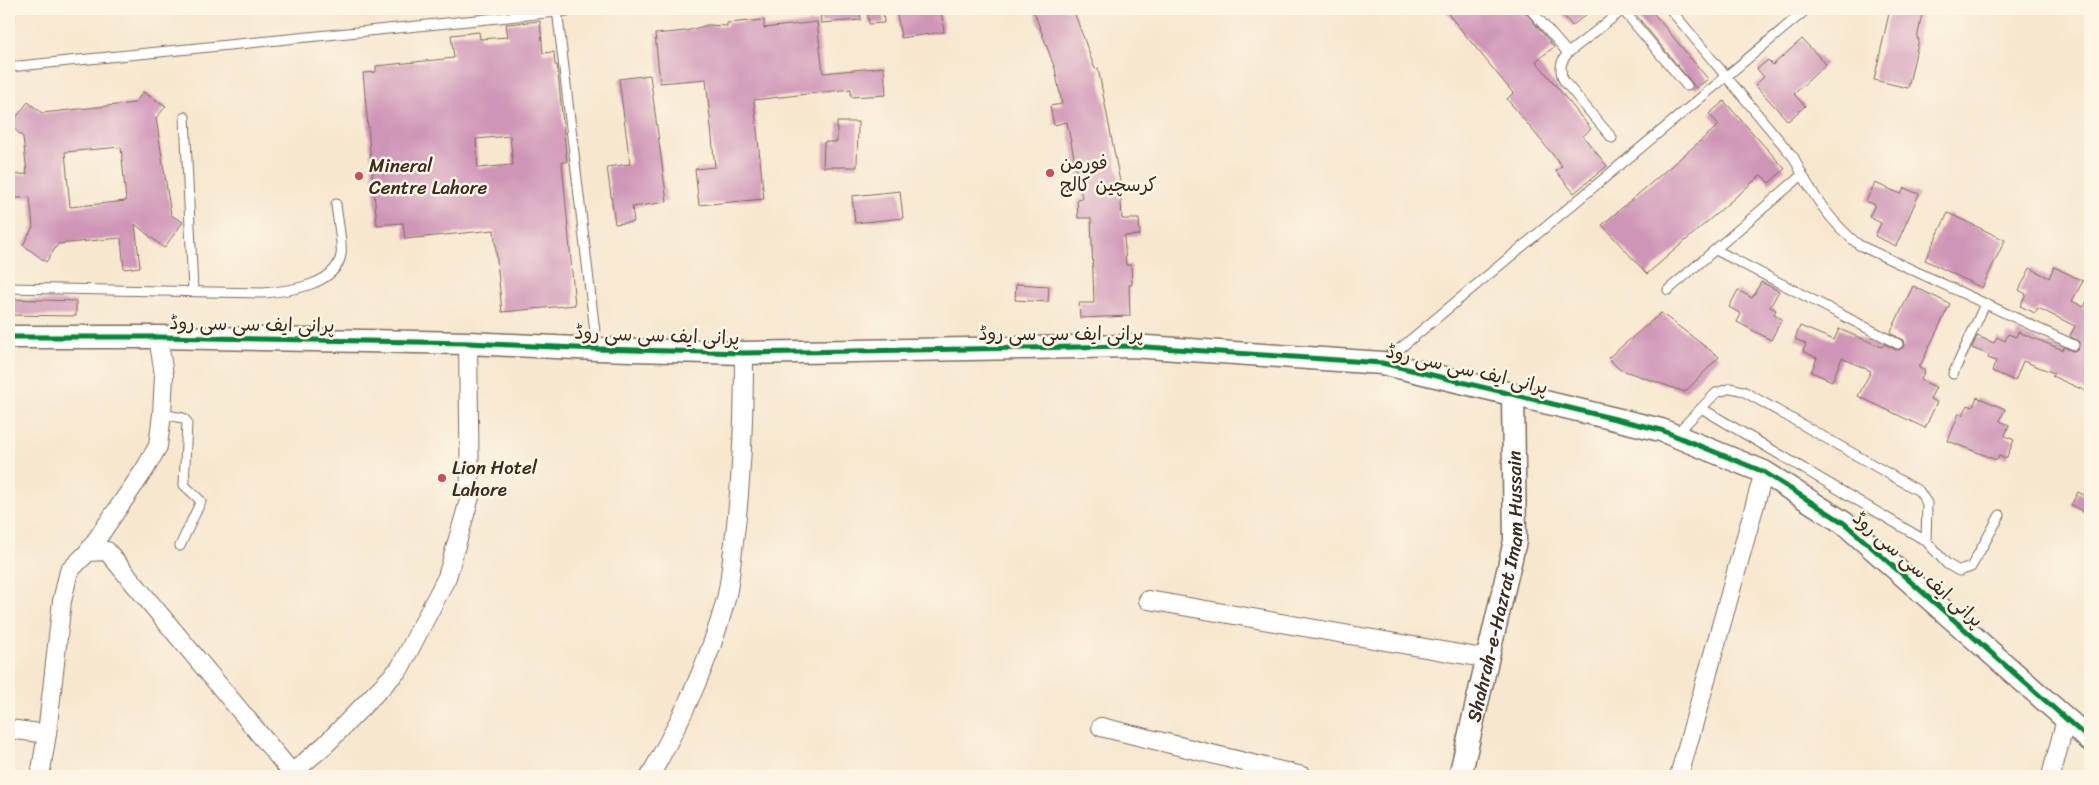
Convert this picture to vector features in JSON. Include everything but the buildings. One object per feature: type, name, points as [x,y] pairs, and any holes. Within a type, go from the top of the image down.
[{"type":"street","name":"پرانی ایف سی سی روڈ","points":[[9,337],[158,337],[468,343],[744,353],[1132,346],[1382,363],[1661,430],[1764,472],[1844,523],[2090,740]]},
{"type":"street","points":[[40,776],[64,593],[69,571],[88,552],[145,469],[158,446],[164,375],[158,337]]},
{"type":"street","points":[[88,552],[107,551],[293,774],[400,668],[447,577],[470,497],[468,343]]},
{"type":"street","points":[[650,776],[710,653],[726,597],[738,514],[744,424],[744,353]]},
{"type":"street","name":"Shahrah-e-Hazrat Imam Hussain","points":[[1460,776],[1489,659],[1515,541],[1513,396]]},
{"type":"street","points":[[1680,776],[1764,472]]},
{"type":"street","points":[[1148,600],[1489,659]]},
{"type":"street","points":[[2051,776],[2066,719]]},
{"type":"street","points":[[1101,728],[1302,776]]},
{"type":"street","points":[[9,729],[47,734]]},
{"type":"lane","points":[[9,67],[557,10],[587,9]]},
{"type":"lane","points":[[1530,9],[1568,53]]},
{"type":"lane","points":[[1612,138],[1564,81],[1560,70],[1568,53],[1623,9],[1687,86]]},
{"type":"lane","points":[[1670,9],[1794,158],[1802,175],[1842,231],[1859,245],[2074,345]]},
{"type":"lane","points":[[1382,363],[1807,9]]},
{"type":"lane","points":[[557,10],[598,349]]},
{"type":"lane","points":[[185,117],[193,291]]},
{"type":"lane","points":[[1668,290],[1802,175]]},
{"type":"lane","points":[[9,288],[263,293],[289,290],[313,284],[334,270],[341,255],[336,204]]},
{"type":"lane","points":[[1716,250],[1898,344]]},
{"type":"lane","points":[[1953,374],[1985,304]]},
{"type":"lane","points":[[1675,436],[1716,393],[1731,388],[1743,391],[1919,491],[1927,503],[1926,541]]},
{"type":"lane","points":[[1701,408],[1926,541],[1947,564],[1959,571],[1971,567],[2000,515]]},
{"type":"lane","points":[[162,414],[182,418],[187,422],[184,485],[201,501],[180,546]]},
{"type":"cycle path","points":[[9,337],[158,337],[468,343],[744,353],[1132,346],[1382,363],[1661,430],[1764,472],[1844,523],[2090,740]]},
{"type":"place","name":"فورمن کرسچین کالج","points":[[1050,173]]},
{"type":"place","name":"Mineral Centre Lahore","points":[[359,176]]},
{"type":"place","name":"Lion Hotel Lahore","points":[[442,478]]}]
